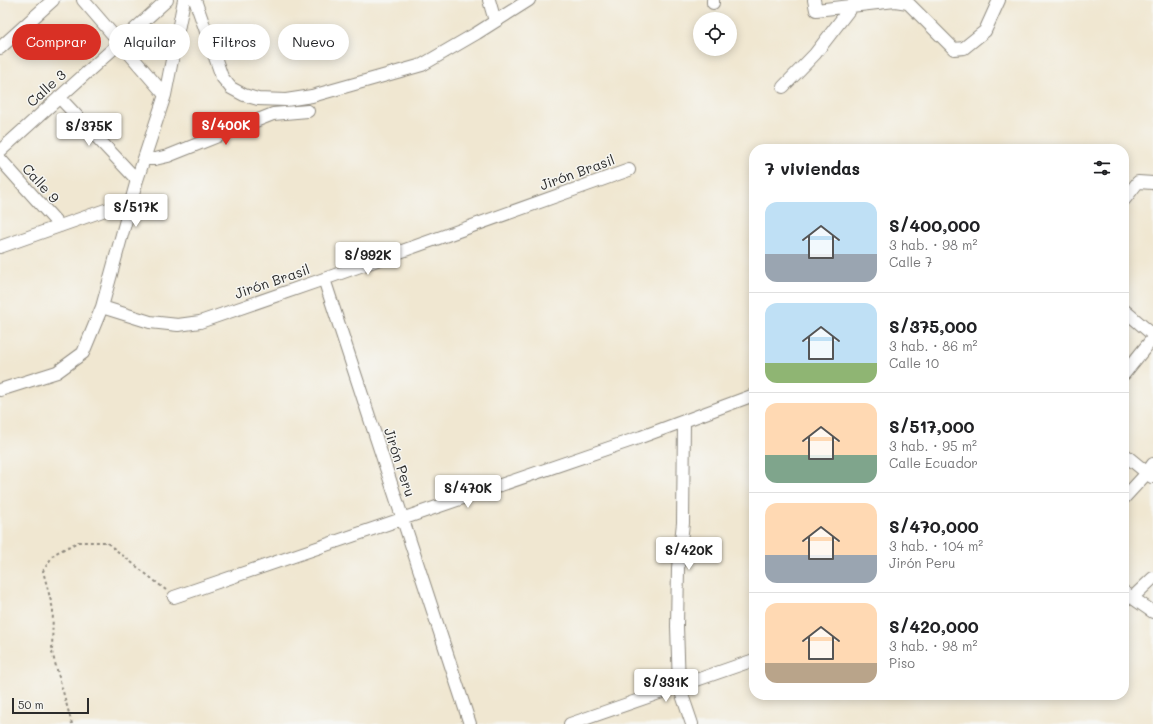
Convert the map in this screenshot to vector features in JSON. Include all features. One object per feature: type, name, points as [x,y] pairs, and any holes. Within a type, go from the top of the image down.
[{"type":"street","points":[[0,48],[53,0]]},
{"type":"street","points":[[83,0],[109,30]]},
{"type":"street","name":"Calle 3","points":[[140,24],[167,0]]},
{"type":"street","points":[[0,390],[57,372],[83,353],[102,308],[137,180],[165,95],[184,0]]},
{"type":"street","points":[[195,0],[222,77],[232,88],[244,96],[258,99],[286,100],[312,96],[422,65],[477,33],[529,0]]},
{"type":"street","points":[[489,0],[495,21]]},
{"type":"street","points":[[814,0],[816,10],[895,1],[908,2],[954,49],[964,48],[985,31],[999,0]]},
{"type":"street","points":[[783,87],[815,54],[852,6]]},
{"type":"street","name":"Calle 3","points":[[0,151],[109,52]]},
{"type":"street","points":[[135,60],[165,95]]},
{"type":"street","points":[[59,97],[137,180]]},
{"type":"street","points":[[267,99],[273,114]]},
{"type":"street","points":[[144,159],[155,159],[168,156],[273,114],[308,111]]},
{"type":"street","name":"Calle 9","points":[[0,159],[60,226]]},
{"type":"street","name":"Jirón Brasil","points":[[102,308],[150,322],[178,325],[200,322],[629,170]]},
{"type":"street","points":[[1129,194],[1138,182],[1153,183]]},
{"type":"street","points":[[0,247],[131,201]]},
{"type":"street","name":"Jirón Peru","points":[[324,279],[470,724]]},
{"type":"street","points":[[1129,314],[1153,336],[1129,367]]},
{"type":"street","points":[[174,597],[641,437],[749,397]]},
{"type":"street","points":[[684,421],[683,523],[678,568],[677,626],[679,686],[692,724]]},
{"type":"street","points":[[1129,457],[1151,471],[1129,493]]},
{"type":"street","points":[[1129,594],[1153,578]]},
{"type":"street","points":[[1129,596],[1153,612]]},
{"type":"street","points":[[570,724],[749,662]]},
{"type":"path","points":[[72,724],[52,652],[53,609],[43,571],[54,554],[78,542],[106,542],[174,597]]}]
